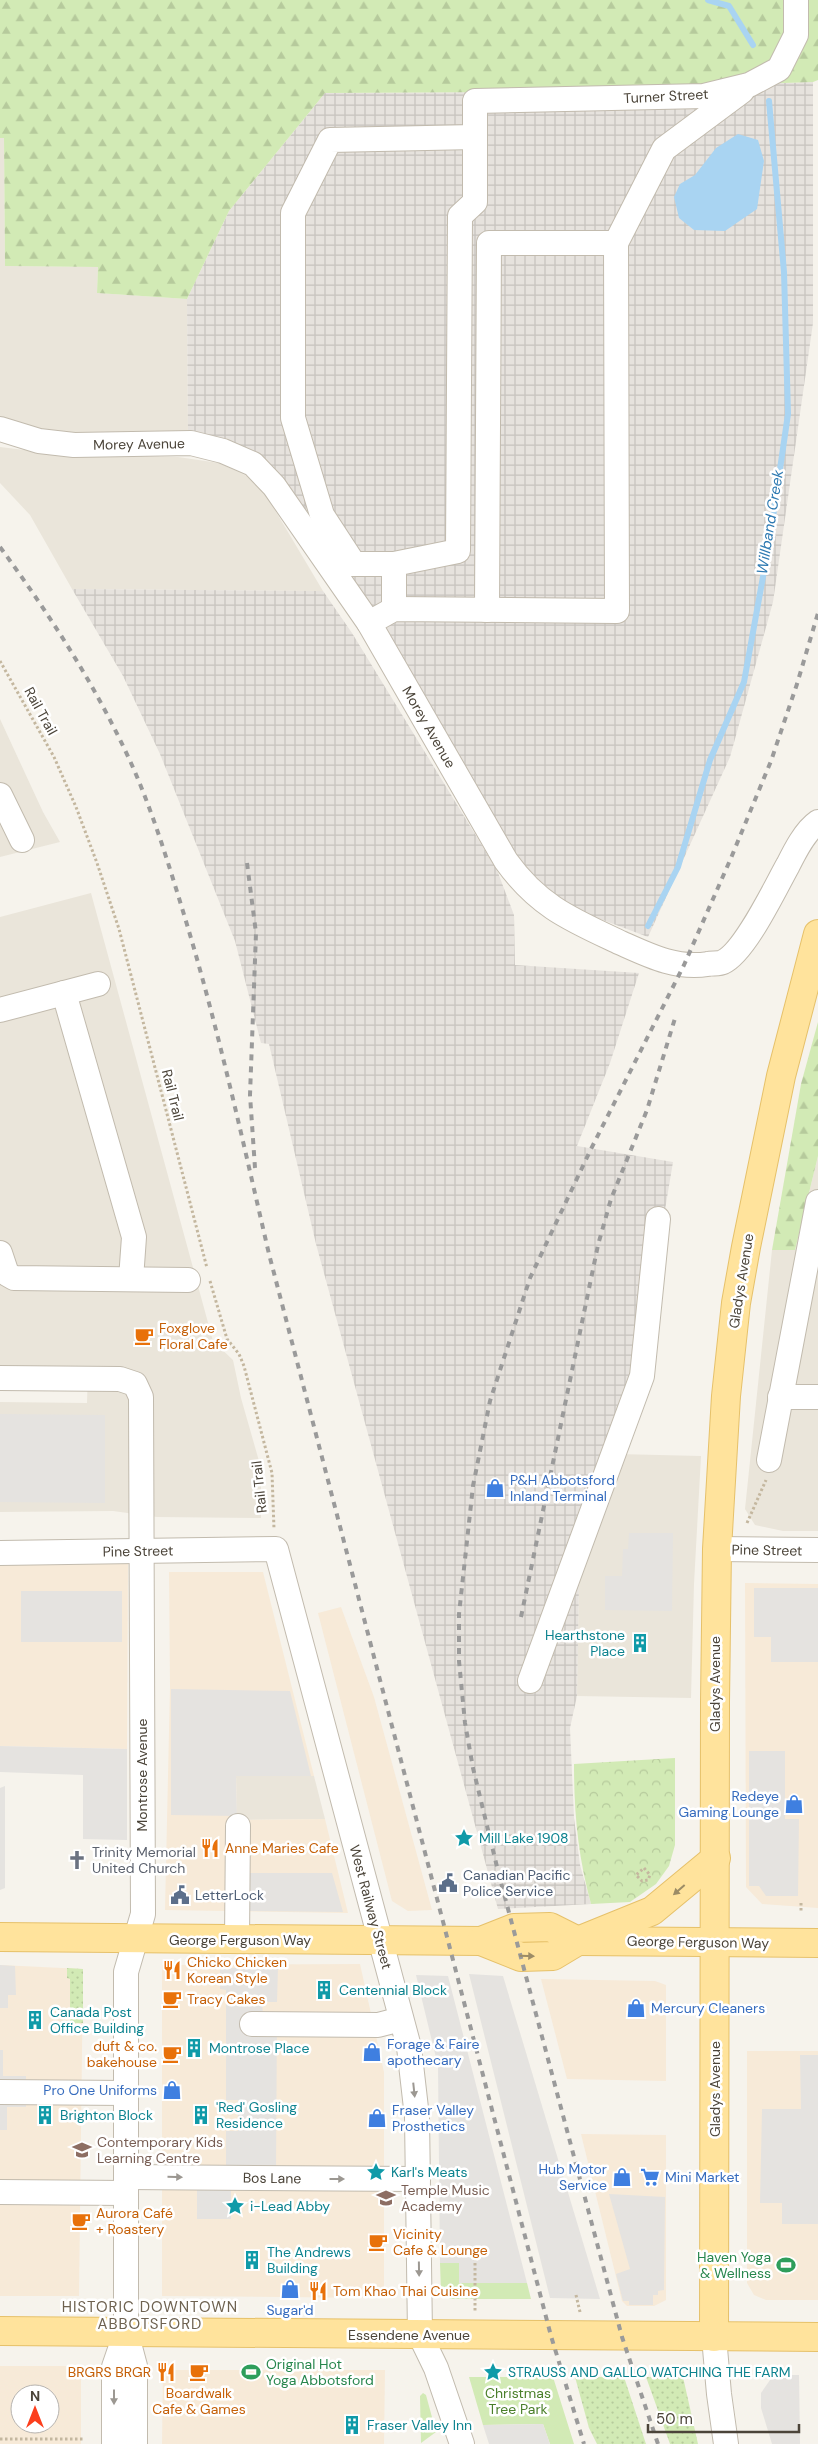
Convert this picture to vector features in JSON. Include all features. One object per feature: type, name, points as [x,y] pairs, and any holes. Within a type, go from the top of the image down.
[{"type":"main road","name":"Gladys Avenue","points":[[714,2337],[717,1549],[726,1396],[736,1303],[781,1076],[818,934]]},
{"type":"main road","points":[[578,1941],[652,1912],[716,1858]]},
{"type":"main road","name":"George Ferguson Way","points":[[0,1937],[481,1941],[514,1928],[550,1927],[578,1941],[818,1943]]},
{"type":"main road","name":"Essendene Avenue","points":[[0,2331],[475,2336],[818,2337]]},
{"type":"street","name":"Turner Street","points":[[475,137],[475,102],[704,96],[749,85],[779,69],[796,35],[796,0]]},
{"type":"street","points":[[368,623],[394,609],[617,611],[616,242],[664,148],[749,85]]},
{"type":"street","points":[[329,564],[354,564],[394,564],[458,551],[460,216],[475,202],[475,137],[330,140],[294,213],[293,418],[322,515],[354,564]]},
{"type":"street","points":[[488,610],[489,243],[616,242]]},
{"type":"street","name":"Morey Avenue","points":[[0,429],[39,441],[74,445],[191,443],[223,451],[253,464],[274,486],[368,623],[506,861],[519,879],[551,908],[654,958],[666,962],[697,966],[723,962],[748,937],[792,857],[812,826],[818,822]]},
{"type":"street","points":[[394,564],[394,609]]},
{"type":"street","points":[[0,795],[22,840]]},
{"type":"street","points":[[0,1010],[98,984]]},
{"type":"street","points":[[64,993],[134,1237],[131,1280]]},
{"type":"street","points":[[769,1460],[780,1397],[813,1250],[818,1202]]},
{"type":"street","points":[[530,1681],[642,1376],[658,1219]]},
{"type":"street","points":[[0,1253],[7,1274],[14,1278],[131,1280],[202,1277]]},
{"type":"street","name":"Montrose Avenue","points":[[0,1378],[120,1379],[135,1384],[141,1397],[143,1914],[126,1972],[126,2332],[135,2366],[135,2444]]},
{"type":"street","points":[[780,1397],[818,1397]]},
{"type":"street","name":"Pine Street","points":[[0,1553],[276,1549]]},
{"type":"street","name":"West Railway Street","points":[[276,1549],[409,2047],[417,2117],[420,2335],[436,2368],[462,2444]]},
{"type":"street","name":"Pine Street","points":[[717,1549],[818,1550]]},
{"type":"street","points":[[237,1940],[238,1826]]},
{"type":"street","points":[[252,2024],[378,2025],[401,2018]]},
{"type":"street","points":[[0,2092],[126,2093]]},
{"type":"street","name":"Bos Lane","points":[[0,2192],[126,2185],[418,2179]]},
{"type":"street","name":"Montrose Avenue","points":[[114,2444],[114,2367],[126,2332]]},
{"type":"street","name":"Gladys Avenue","points":[[714,2337],[726,2444]]},
{"type":"path","name":"Rail Trail","points":[[0,661],[54,757],[98,863],[119,929],[202,1277],[227,1339],[239,1354],[244,1366],[272,1473],[276,1549]]},
{"type":"path","points":[[747,1523],[771,1467],[769,1460]]},
{"type":"path","points":[[644,1868],[650,1875],[648,1880],[642,1881],[636,1874],[644,1868]]},
{"type":"path","points":[[801,1903],[801,1912]]},
{"type":"path","points":[[475,2258],[475,2336]]},
{"type":"path","points":[[0,2439],[85,2439]]},
{"type":"shaded area","points":[[813,82],[813,323],[773,602],[730,757],[648,937],[579,911],[558,898],[529,870],[515,854],[281,483],[188,437],[187,299],[229,211],[325,93],[509,92]]},
{"type":"shaded area","points":[[0,138],[4,138],[5,266],[98,267],[97,293],[187,299],[188,437],[70,436],[0,422]]},
{"type":"shaded area","points":[[0,447],[74,456],[178,457],[219,463],[249,477],[266,495],[323,591],[72,589],[30,515],[0,483]]},
{"type":"shaded area","points":[[72,589],[323,591],[352,633],[497,870],[514,915],[515,965],[639,973],[610,1063],[577,1146],[673,1162],[634,1395],[579,1582],[577,1696],[570,1728],[574,1818],[580,1865],[591,1904],[498,1909],[316,1244],[269,1044],[261,1043],[235,941],[160,754],[123,676]]},
{"type":"shaded area","points":[[0,719],[43,812],[60,842],[0,857]]},
{"type":"shaded area","points":[[91,893],[213,1341],[233,1360],[241,1398],[261,1468],[261,1518],[157,1517],[113,1511],[0,1512],[0,1402],[87,1403],[88,1368],[0,1368],[0,917]]},
{"type":"shaded area","points":[[818,1156],[818,1531],[783,1531],[755,1525],[745,1509],[772,1250],[795,1250]]},
{"type":"shaded area","points":[[0,1414],[105,1415],[105,1503],[0,1502]]},
{"type":"shaded area","name":"Hearthstone Place","points":[[617,1454],[701,1456],[694,1584],[691,1698],[577,1696],[579,1582]]},
{"type":"shaded area","points":[[629,1533],[673,1533],[672,1611],[605,1610],[605,1576],[622,1576],[623,1549],[628,1549]]},
{"type":"shaded area","points":[[128,1554],[127,1749],[0,1746],[0,1557]]},
{"type":"shaded area","points":[[169,1572],[263,1572],[314,1776],[236,1776],[237,1816],[240,1820],[325,1819],[348,1913],[165,1910],[170,1687]]},
{"type":"shaded area","points":[[745,1583],[818,1584],[818,1908],[762,1904],[746,1887]]},
{"type":"shaded area","points":[[754,1588],[818,1588],[818,1662],[771,1662],[771,1637],[754,1637]]},
{"type":"shaded area","points":[[21,1591],[122,1591],[122,1642],[21,1642]]},
{"type":"shaded area","points":[[341,1607],[374,1697],[432,1910],[408,1911],[392,1901],[318,1613]]},
{"type":"shaded area","points":[[171,1689],[290,1691],[311,1776],[236,1776],[237,1816],[171,1815]]},
{"type":"shaded area","points":[[0,1746],[127,1749],[127,1840],[83,1839],[83,1775],[0,1772]]},
{"type":"shaded area","points":[[749,1751],[785,1751],[785,1819],[799,1819],[798,1896],[766,1896],[759,1886],[749,1886]]},
{"type":"shaded area","points":[[236,1776],[314,1776],[325,1819],[240,1820],[237,1816]]},
{"type":"shaded area","points":[[5,1786],[5,1888],[0,1890],[0,1788]]},
{"type":"shaded area","points":[[245,1873],[332,1873],[343,1912],[244,1911]]},
{"type":"shaded area","points":[[360,1964],[384,2072],[384,2298],[162,2296],[162,1965]]},
{"type":"shaded area","points":[[0,1965],[83,1969],[79,2296],[0,2296]]},
{"type":"shaded area","points":[[0,1965],[15,1966],[16,1995],[8,1995],[8,2008],[0,2008]]},
{"type":"shaded area","points":[[220,1968],[278,1968],[277,2002],[262,2002],[263,2015],[277,2016],[276,2173],[226,2172],[226,2131],[238,2131],[238,2100],[226,2100],[226,1990],[220,1989]]},
{"type":"shaded area","points":[[469,1974],[503,1976],[600,2299],[550,2298]]},
{"type":"shaded area","points":[[416,1975],[448,1976],[527,2283],[459,2283],[459,2263],[440,2263],[438,2066]]},
{"type":"shaded area","points":[[541,1979],[655,1981],[666,1985],[666,2081],[567,2079]]},
{"type":"shaded area","points":[[0,2050],[3,2050],[3,2076],[26,2076],[26,2107],[7,2107],[7,2130],[0,2130]]},
{"type":"shaded area","points":[[747,2051],[818,2051],[818,2300],[766,2300],[754,2295],[747,2283]]},
{"type":"shaded area","points":[[800,2055],[818,2055],[818,2224],[782,2224],[782,2203],[760,2203],[762,2109],[801,2109]]},
{"type":"shaded area","points":[[581,2134],[666,2135],[666,2300],[654,2306],[627,2306],[622,2301]]},
{"type":"shaded area","points":[[197,2189],[231,2189],[231,2219],[197,2219]]},
{"type":"shaded area","points":[[609,2194],[665,2197],[664,2290],[658,2291],[658,2295],[653,2295],[653,2305],[629,2305],[629,2301],[623,2301],[616,2274],[630,2269]]},
{"type":"shaded area","points":[[0,2366],[81,2366],[81,2444],[0,2444]]},
{"type":"shaded area","points":[[163,2370],[385,2370],[384,2444],[162,2444]]},
{"type":"shaded area","points":[[781,2375],[799,2375],[800,2444],[772,2444],[761,2408],[761,2393],[770,2380]]},
{"type":"shaded area","points":[[543,2424],[550,2444],[489,2444],[483,2425]]},
{"type":"green space","points":[[0,0],[818,0],[818,80],[813,82],[509,92],[325,93],[229,211],[187,299],[97,293],[98,267],[5,266],[4,138],[0,138]]},
{"type":"green space","points":[[818,1022],[818,1156],[795,1250],[772,1250],[801,1084]]},
{"type":"green space","points":[[675,1758],[675,1845],[669,1866],[656,1884],[630,1902],[591,1904],[578,1835],[574,1764]]},
{"type":"green space","points":[[67,1968],[83,1969],[83,2023],[70,2023],[70,1979],[67,1978]]},
{"type":"green space","points":[[440,2263],[459,2263],[460,2283],[527,2283],[531,2299],[450,2299],[441,2292]]},
{"type":"green space","name":"Christmas Tree Park","points":[[469,2377],[553,2377],[574,2444],[550,2444],[543,2424],[483,2425]]},
{"type":"green space","points":[[575,2377],[624,2377],[646,2444],[597,2444],[589,2428]]},
{"type":"green space","points":[[646,2377],[683,2377],[698,2444],[670,2444]]},
{"type":"green space","points":[[423,2393],[426,2395],[436,2432],[421,2443],[420,2396]]},
{"type":"water","points":[[738,134],[758,140],[764,161],[757,209],[725,231],[694,230],[679,218],[674,197],[680,184],[695,175],[716,148]]},
{"type":"waterway","name":"Willband Creek","points":[[708,0],[729,6],[753,45]]},
{"type":"waterway","name":"Willband Creek","points":[[648,926],[678,867],[710,760],[744,682],[770,538],[788,414],[784,272],[769,101]]},
{"type":"railway","points":[[0,547],[37,599],[71,652],[103,706],[131,763],[159,835],[195,951],[218,1037],[269,1254],[551,2336],[584,2444]]},
{"type":"railway","points":[[658,2444],[622,2337],[499,1875],[473,1768],[465,1723],[459,1661],[459,1614],[473,1486],[490,1401],[530,1278],[590,1151],[684,965],[731,858],[771,761],[818,613]]},
{"type":"railway","points":[[247,863],[256,933],[250,1095],[255,1168]]},
{"type":"railway","points":[[521,1617],[598,1245],[611,1199],[647,1110],[676,1015]]},
{"type":"place","name":"Foxglove Floral Cafe","points":[[144,1336]]},
{"type":"place","name":"P&H Abbotsford Inland Terminal","points":[[495,1488]]},
{"type":"place","name":"Hearthstone Place","points":[[640,1643]]},
{"type":"place","name":"Redeye Gaming Lounge","points":[[794,1804]]},
{"type":"place","name":"Mill Lake 1908","points":[[464,1838]]},
{"type":"place","name":"Anne Maries Cafe","points":[[210,1848]]},
{"type":"place","name":"Trinity Memorial United Church","points":[[77,1860]]},
{"type":"place","name":"Canadian Pacific Police Service","points":[[448,1883]]},
{"type":"place","name":"LetterLock","points":[[180,1895]]},
{"type":"place","name":"Chicko Chicken Korean Style","points":[[172,1970]]},
{"type":"place","name":"Centennial Block","points":[[324,1990]]},
{"type":"place","name":"Tracy Cakes","points":[[172,1999]]},
{"type":"place","name":"Mercury Cleaners","points":[[636,2008]]},
{"type":"place","name":"Canada Post Office Building","points":[[35,2020]]},
{"type":"place","name":"Montrose Place","points":[[194,2048]]},
{"type":"place","name":"Forage & Faire apothecary","points":[[372,2052]]},
{"type":"place","name":"duft & co. bakehouse","points":[[172,2054]]},
{"type":"place","name":"Pro One Uniforms","points":[[172,2090]]},
{"type":"place","name":"Brighton Block","points":[[45,2115]]},
{"type":"place","name":"'Red' Gosling Residence","points":[[201,2115]]},
{"type":"place","name":"Fraser Valley Prosthetics","points":[[377,2118]]},
{"type":"place","name":"Contemporary Kids Learning Centre","points":[[82,2150]]},
{"type":"place","name":"Karl's Meats","points":[[376,2172]]},
{"type":"place","name":"Hub Motor Service","points":[[622,2177]]},
{"type":"place","name":"Mini Market","points":[[650,2177]]},
{"type":"place","name":"Temple Music Academy","points":[[386,2198]]},
{"type":"place","name":"i-Lead Abby","points":[[235,2206]]},
{"type":"place","name":"Aurora Café + Roastery","points":[[81,2221]]},
{"type":"place","name":"Vicinity Cafe & Lounge","points":[[378,2242]]},
{"type":"place","name":"The Andrews Building","points":[[252,2260]]},
{"type":"place","name":"Haven Yoga & Wellness","points":[[786,2265]]},
{"type":"place","name":"Sugar'd","points":[[290,2289]]},
{"type":"place","name":"Tom Khao Thai Cuisine","points":[[318,2291]]},
{"type":"place","name":"BRGRS BRGR","points":[[166,2372]]},
{"type":"place","name":"Boardwalk Cafe & Games","points":[[199,2372]]},
{"type":"place","name":"Original Hot Yoga Abbotsford","points":[[251,2372]]},
{"type":"place","name":"STRAUSS AND GALLO WATCHING THE FARM","points":[[493,2372]]},
{"type":"place","name":"Fraser Valley Inn","points":[[352,2425]]},
{"type":"district","name":"HISTORIC DOWNTOWN ABBOTSFORD","points":[[150,2316]]}]
